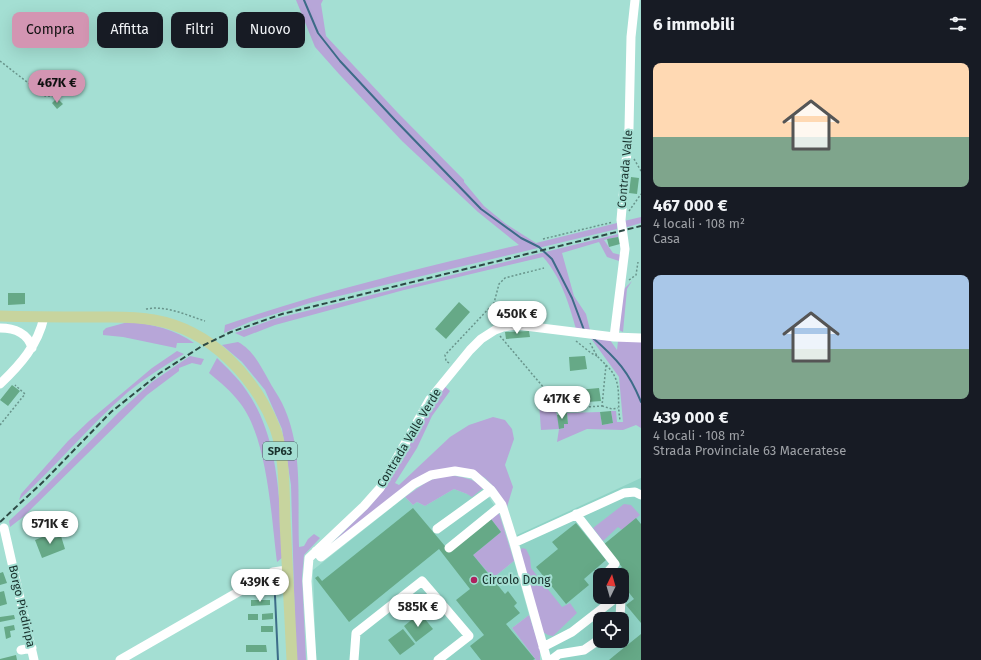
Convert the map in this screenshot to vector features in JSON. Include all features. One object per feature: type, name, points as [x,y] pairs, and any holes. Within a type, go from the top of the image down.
[{"type":"main road","name":"SP63","points":[[0,316],[132,318],[167,323],[199,337],[220,351],[238,368],[259,395],[275,429],[283,468],[292,660]]},
{"type":"street","name":"Contrada Valle","points":[[614,337],[625,249],[621,218],[629,128],[631,37],[637,16],[635,0]]},
{"type":"street","points":[[0,384],[17,368],[32,348],[38,337],[44,317]]},
{"type":"street","name":"Contrada Valle Verde","points":[[312,660],[307,568],[309,558],[364,506],[380,488],[430,399],[454,368],[481,339],[495,330],[517,325],[614,337],[641,338]]},
{"type":"street","points":[[0,328],[13,328],[23,334],[31,343],[32,348]]},
{"type":"street","points":[[316,551],[321,557],[414,484],[431,475],[455,471],[473,474],[492,490],[502,505],[547,660]]},
{"type":"street","points":[[437,529],[492,490]]},
{"type":"street","points":[[514,543],[624,493],[635,492],[641,495]]},
{"type":"street","points":[[449,548],[502,505]]},
{"type":"street","points":[[576,514],[614,564],[610,568]]},
{"type":"street","name":"Borgo Piediripa","points":[[4,528],[34,660]]},
{"type":"street","points":[[120,660],[273,572],[287,570]]},
{"type":"street","points":[[354,660],[356,633],[422,581],[469,636],[438,660]]},
{"type":"street","points":[[543,646],[572,632],[608,604]]},
{"type":"street","points":[[551,660],[559,654],[584,650],[593,644]]},
{"type":"street","points":[[21,650],[32,648]]},
{"type":"path","points":[[0,61],[30,83],[44,96],[55,96],[54,90],[50,87],[30,83]]},
{"type":"path","points":[[543,239],[621,218],[631,209],[641,194]]},
{"type":"path","points":[[620,284],[623,284],[636,275],[638,262]]},
{"type":"path","points":[[454,368],[446,361],[445,355],[494,303],[499,284],[505,278],[544,268]]},
{"type":"path","points":[[132,318],[134,313],[142,310],[161,308],[173,310],[205,321]]},
{"type":"path","points":[[495,330],[555,401],[562,414]]},
{"type":"path","points":[[574,332],[577,342],[597,356],[617,378],[619,387],[618,408],[620,420]]},
{"type":"path","points":[[584,333],[584,336],[595,349],[597,356]]},
{"type":"path","points":[[602,406],[606,365]]},
{"type":"path","points":[[0,425],[25,394],[15,385]]},
{"type":"path","points":[[585,407],[602,406],[612,409],[618,408]]},
{"type":"shaded area","points":[[296,0],[323,0],[321,4],[326,36],[397,112],[464,180],[464,182],[484,206],[506,224],[536,243],[617,223],[617,229],[310,303],[252,321],[224,333],[225,325],[334,291],[519,245],[478,212],[402,141],[339,74],[315,47],[305,22],[305,12],[301,12]]},
{"type":"shaded area","points":[[641,217],[641,223],[624,228],[624,221]]},
{"type":"shaded area","points":[[618,234],[618,237],[604,240],[613,253],[621,255],[619,261],[607,257],[599,242],[562,253],[574,296],[586,314],[590,330],[576,329],[560,282],[543,257],[404,290],[275,325],[244,337],[235,333],[274,319]]},
{"type":"shaded area","points":[[632,281],[627,289],[623,332],[619,330],[624,289]]},
{"type":"shaded area","points":[[128,322],[163,328],[180,334],[194,343],[177,343],[176,348],[123,337],[103,335],[103,331],[106,328]]},
{"type":"shaded area","points":[[590,337],[610,340],[617,350],[618,341],[641,341],[641,428],[636,425],[623,430],[587,429],[557,442],[559,429],[541,430],[539,403],[549,398],[557,415],[560,429],[564,428],[564,424],[568,423],[567,413],[600,412],[602,425],[613,423],[611,411],[616,411],[617,422],[623,422],[619,377]]},
{"type":"shaded area","points":[[238,342],[248,349],[259,363],[282,403],[289,420],[297,456],[299,547],[304,546],[308,539],[314,534],[320,538],[304,555],[302,577],[306,660],[296,660],[291,485],[282,429],[265,390],[242,362],[222,345]]},
{"type":"shaded area","points":[[177,351],[184,354],[155,372],[128,392],[100,418],[19,500],[21,494],[68,441],[89,421],[152,368]]},
{"type":"shaded area","points":[[190,356],[204,359],[201,365],[192,363],[179,368],[179,371],[147,395],[23,517],[10,527],[9,521],[37,495],[119,412],[152,382]]},
{"type":"shaded area","points":[[217,358],[236,377],[246,390],[266,428],[276,470],[278,492],[283,557],[277,562],[267,479],[257,437],[249,418],[240,403],[230,391],[209,373]]},
{"type":"shaded area","points":[[443,385],[450,391],[432,416],[417,448],[395,483],[399,485],[450,437],[469,425],[493,417],[505,420],[512,429],[514,439],[505,465],[513,487],[507,507],[496,489],[485,478],[473,471],[434,470],[325,550],[370,506],[389,482]]},
{"type":"shaded area","points":[[447,475],[471,480],[483,488],[472,497],[454,489],[425,506],[417,502],[413,505],[405,497],[428,481]]},
{"type":"shaded area","points":[[641,478],[641,660],[552,660],[517,535]]},
{"type":"shaded area","points":[[483,488],[499,513],[501,532],[493,578],[514,561],[529,615],[512,628],[536,660],[316,660],[313,570],[405,497],[413,505],[417,502],[425,506],[454,489],[467,494]]},
{"type":"shaded area","points":[[624,504],[631,505],[640,515],[622,530],[618,527],[603,541],[593,528]]},
{"type":"shaded area","points":[[499,513],[514,561],[493,578],[473,555],[501,532],[491,519]]},
{"type":"shaded area","points":[[522,548],[526,549],[530,557],[531,568],[562,607],[570,603],[577,613],[553,636],[543,632],[520,551]]},
{"type":"shaded area","points":[[529,615],[540,649],[540,660],[536,660],[512,628]]},
{"type":"building","points":[[57,98],[63,104],[57,109],[52,103]]},
{"type":"building","points":[[631,177],[639,178],[637,194],[629,193]]},
{"type":"building","points":[[618,237],[620,244],[609,247],[607,239]]},
{"type":"building","points":[[8,293],[25,293],[25,304],[8,305]]},
{"type":"building","points":[[459,302],[470,312],[446,339],[435,329]]},
{"type":"building","points":[[529,331],[530,337],[506,339],[505,332]]},
{"type":"building","points":[[585,356],[587,369],[570,371],[569,357]]},
{"type":"building","points":[[12,385],[20,391],[8,406],[0,400]]},
{"type":"building","points":[[599,388],[601,401],[561,404],[561,397],[556,398],[556,392]]},
{"type":"building","points":[[611,411],[613,423],[602,425],[600,412]]},
{"type":"building","points":[[567,413],[568,424],[564,424],[564,428],[559,429],[557,415]]},
{"type":"building","points":[[413,508],[450,552],[491,519],[501,532],[473,555],[505,594],[508,591],[517,603],[514,606],[520,613],[506,624],[535,659],[481,660],[470,646],[484,635],[456,600],[470,589],[439,549],[349,622],[315,578],[318,576],[322,581]]},
{"type":"building","points":[[636,518],[641,524],[641,623],[626,605],[634,599],[629,593],[629,568],[621,568],[622,567],[603,545]]},
{"type":"building","points":[[576,523],[606,560],[597,568],[593,568],[593,571],[584,579],[589,585],[566,604],[536,567],[558,549],[552,542]]},
{"type":"building","points":[[50,534],[52,539],[61,536],[65,549],[42,558],[35,540]]},
{"type":"building","points":[[3,572],[7,583],[0,585],[0,573]]},
{"type":"building","points":[[4,591],[7,604],[0,606],[0,592]]},
{"type":"building","points":[[251,600],[270,600],[270,605],[251,606]]},
{"type":"building","points":[[273,613],[273,619],[262,620],[262,614]]},
{"type":"building","points":[[420,613],[433,629],[416,642],[404,626]]},
{"type":"building","points":[[248,614],[258,614],[258,620],[248,620]]},
{"type":"building","points":[[14,615],[15,619],[0,622],[0,617]]},
{"type":"building","points":[[14,625],[15,630],[10,631],[11,637],[6,639],[4,627]]},
{"type":"building","points":[[261,626],[273,626],[273,632],[261,632]]},
{"type":"building","points":[[403,629],[415,644],[400,655],[388,640]]},
{"type":"building","points":[[641,634],[641,660],[609,660],[624,648],[629,648],[629,644]]},
{"type":"building","points":[[246,645],[266,645],[267,652],[246,652]]},
{"type":"building","points":[[16,655],[17,660],[0,660],[0,659]]},
{"type":"waterway","points":[[304,0],[318,33],[340,61],[395,120],[481,209],[521,238],[539,247],[552,259],[572,298],[584,330]]},
{"type":"waterway","points":[[593,338],[622,367],[632,382],[641,402]]},
{"type":"waterway","points":[[275,596],[278,660]]},
{"type":"railway","points":[[0,522],[44,481],[111,412],[160,373],[202,346],[231,332],[282,314],[641,226]]},
{"type":"place","name":"Circolo Dong","points":[[474,580]]}]
